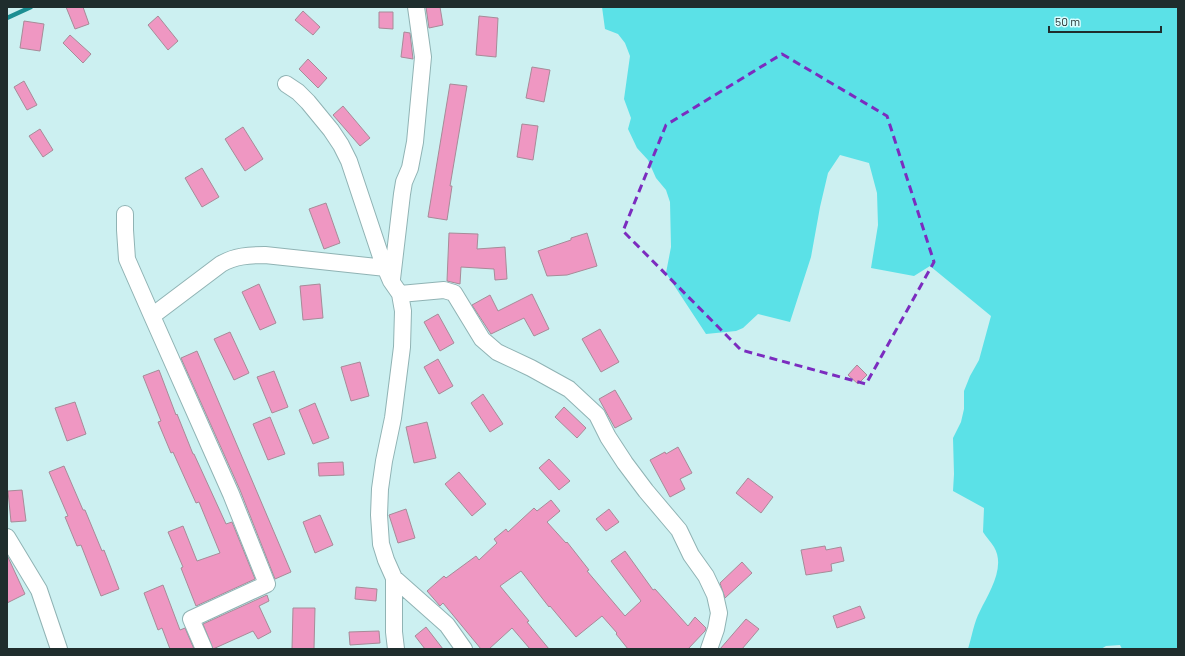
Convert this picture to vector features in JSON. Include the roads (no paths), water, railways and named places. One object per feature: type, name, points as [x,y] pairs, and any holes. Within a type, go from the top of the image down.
[{"type":"street","points":[[392,281],[402,194],[404,182],[410,168],[415,142],[423,57],[416,7]]},
{"type":"street","points":[[286,84],[298,92],[308,102],[331,130],[344,150],[403,311],[402,348],[393,418],[380,489],[379,515],[381,544],[394,578],[394,632],[396,649]]},
{"type":"street","points":[[125,214],[128,259],[231,494],[267,584],[191,619],[204,649]]},
{"type":"street","points":[[152,316],[230,259],[250,255],[265,255],[454,293],[482,339],[497,352],[569,389],[597,416],[608,437],[625,463],[646,491],[679,530],[691,555],[706,576],[716,596],[719,614],[716,630],[709,649]]},
{"type":"street","points":[[7,537],[39,590],[59,649]]},
{"type":"street","points":[[394,578],[447,625],[464,649]]},
{"type":"waterway","points":[[7,18],[31,7]]}]
